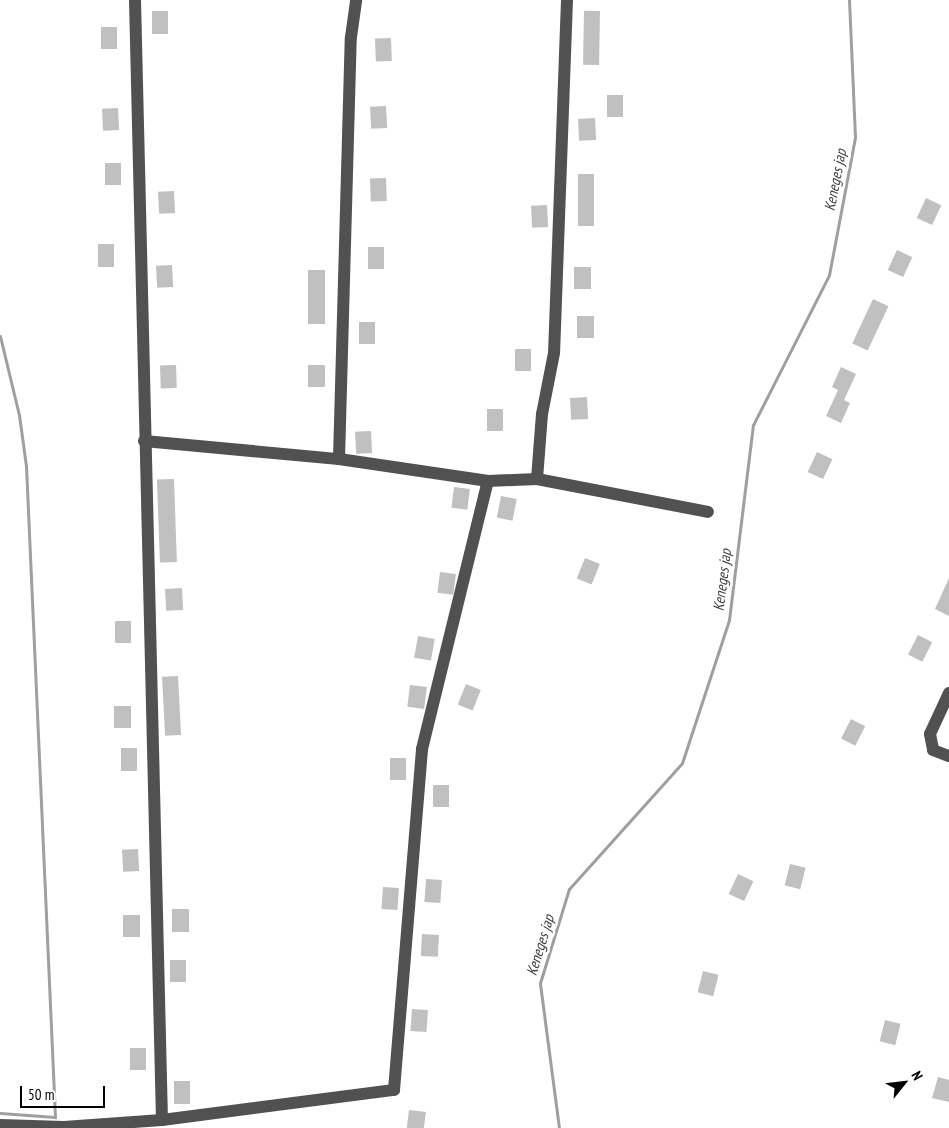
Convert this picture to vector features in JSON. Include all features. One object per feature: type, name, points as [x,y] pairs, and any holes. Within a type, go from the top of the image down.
[{"type":"street","points":[[135,0],[144,441],[162,1120]]},
{"type":"street","points":[[340,459],[351,37],[356,0]]},
{"type":"street","points":[[537,479],[542,414],[554,353],[567,0]]},
{"type":"street","points":[[144,441],[340,459],[488,481],[537,479],[708,512]]},
{"type":"street","points":[[0,1125],[64,1127],[162,1120],[394,1090],[422,749],[488,481]]},
{"type":"street","points":[[949,693],[930,734],[932,750],[949,756]]},
{"type":"building","points":[[152,11],[168,11],[168,34],[152,34]]},
{"type":"building","points":[[584,11],[600,11],[599,65],[583,65]]},
{"type":"building","points":[[101,27],[117,27],[117,49],[101,49]]},
{"type":"building","points":[[391,38],[392,61],[376,62],[375,39]]},
{"type":"building","points":[[607,95],[623,95],[623,117],[607,117]]},
{"type":"building","points":[[386,106],[387,128],[371,129],[370,107]]},
{"type":"building","points":[[118,108],[119,130],[103,131],[102,109]]},
{"type":"building","points":[[595,118],[596,140],[579,141],[578,119]]},
{"type":"building","points":[[105,163],[121,163],[121,185],[105,185]]},
{"type":"building","points":[[578,174],[594,174],[594,226],[578,226]]},
{"type":"building","points":[[386,178],[387,201],[371,202],[370,179]]},
{"type":"building","points":[[174,191],[175,213],[159,214],[158,192]]},
{"type":"building","points":[[926,198],[941,205],[932,225],[917,218]]},
{"type":"building","points":[[547,205],[548,227],[532,228],[531,206]]},
{"type":"building","points":[[98,244],[114,244],[114,267],[98,267]]},
{"type":"building","points":[[368,247],[384,247],[384,269],[368,269]]},
{"type":"building","points":[[897,250],[912,257],[903,277],[888,270]]},
{"type":"building","points":[[172,265],[173,287],[157,288],[156,266]]},
{"type":"building","points":[[574,267],[591,267],[591,289],[574,289]]},
{"type":"building","points":[[308,270],[325,270],[325,324],[308,324]]},
{"type":"building","points":[[873,299],[888,306],[868,351],[852,343]]},
{"type":"building","points":[[577,316],[594,316],[594,338],[577,338]]},
{"type":"building","points":[[359,322],[375,322],[375,344],[359,344]]},
{"type":"building","points":[[515,349],[531,349],[531,371],[515,371]]},
{"type":"building","points":[[176,365],[177,388],[161,389],[160,366]]},
{"type":"building","points":[[308,365],[325,365],[325,387],[308,387]]},
{"type":"building","points":[[841,367],[856,374],[844,400],[850,403],[841,423],[826,416],[838,390],[832,387]]},
{"type":"building","points":[[587,397],[588,419],[571,420],[570,398]]},
{"type":"building","points":[[487,409],[503,409],[503,431],[487,431]]},
{"type":"building","points":[[371,431],[372,453],[356,454],[355,432]]},
{"type":"building","points":[[817,452],[832,459],[823,479],[808,472]]},
{"type":"building","points":[[174,479],[177,562],[160,563],[157,480]]},
{"type":"building","points":[[454,487],[470,489],[467,510],[451,508]]},
{"type":"building","points":[[501,496],[517,499],[513,521],[497,518]]},
{"type":"building","points":[[585,558],[600,564],[592,584],[577,578]]},
{"type":"building","points":[[440,572],[456,574],[453,595],[437,593]]},
{"type":"building","points":[[949,578],[949,616],[935,609]]},
{"type":"building","points":[[182,588],[183,610],[166,611],[165,589]]},
{"type":"building","points":[[115,621],[131,621],[131,643],[115,643]]},
{"type":"building","points":[[918,635],[932,642],[922,662],[908,655]]},
{"type":"building","points":[[418,636],[435,639],[431,661],[414,658]]},
{"type":"building","points":[[178,676],[181,735],[165,736],[162,677]]},
{"type":"building","points":[[466,684],[481,690],[473,710],[458,704]]},
{"type":"building","points":[[410,685],[427,687],[424,709],[407,707]]},
{"type":"building","points":[[114,706],[131,706],[131,728],[114,728]]},
{"type":"building","points":[[851,719],[865,726],[855,746],[841,739]]},
{"type":"building","points":[[121,748],[137,748],[137,771],[121,771]]},
{"type":"building","points":[[390,758],[406,758],[406,780],[390,780]]},
{"type":"building","points":[[433,785],[449,785],[449,807],[433,807]]},
{"type":"building","points":[[138,849],[139,871],[123,872],[122,850]]},
{"type":"building","points":[[790,864],[806,868],[800,889],[785,885]]},
{"type":"building","points":[[738,874],[753,881],[744,901],[729,894]]},
{"type":"building","points":[[426,879],[442,880],[440,903],[424,902]]},
{"type":"building","points":[[383,887],[399,888],[397,910],[381,909]]},
{"type":"building","points":[[172,909],[189,909],[189,932],[172,932]]},
{"type":"building","points":[[123,915],[140,915],[140,937],[123,937]]},
{"type":"building","points":[[422,934],[439,935],[438,957],[421,956]]},
{"type":"building","points":[[170,960],[186,960],[186,982],[170,982]]},
{"type":"building","points":[[703,971],[719,975],[713,996],[698,992]]},
{"type":"building","points":[[412,1009],[428,1010],[426,1032],[410,1031]]},
{"type":"building","points":[[885,1020],[901,1024],[895,1045],[880,1041]]},
{"type":"building","points":[[130,1048],[146,1048],[146,1070],[130,1070]]},
{"type":"building","points":[[938,1077],[949,1080],[949,1102],[932,1098]]},
{"type":"building","points":[[174,1081],[190,1081],[190,1104],[174,1104]]},
{"type":"building","points":[[409,1110],[426,1112],[424,1128],[407,1128]]},
{"type":"waterway","name":"Keneges jap","points":[[559,1128],[540,983],[569,889],[682,763],[729,620],[753,425],[829,275],[855,137],[849,0]]},
{"type":"waterway","points":[[0,336],[19,415],[26,466],[55,1117],[0,1113]]}]
